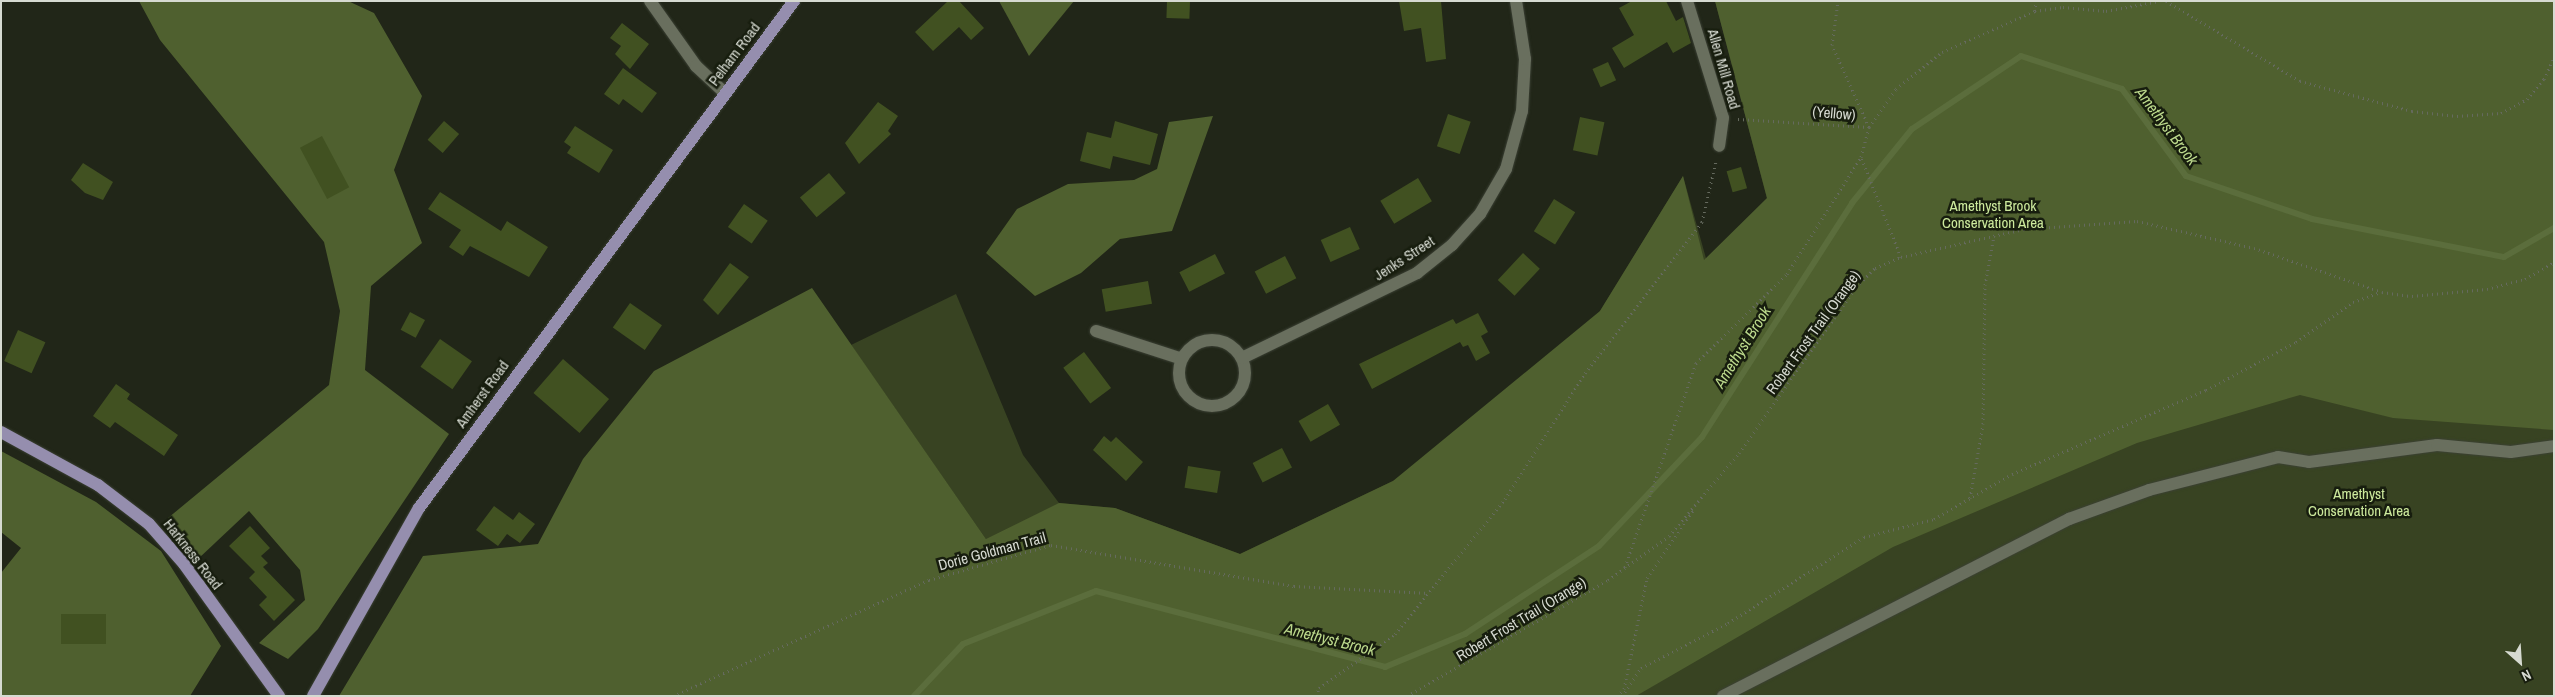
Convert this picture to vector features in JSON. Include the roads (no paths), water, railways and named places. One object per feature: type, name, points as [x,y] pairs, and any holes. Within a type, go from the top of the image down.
[{"type":"main road","name":"Pelham Road","points":[[700,127],[794,1]]},
{"type":"main road","name":"Amherst Road","points":[[313,696],[419,508],[700,127]]},
{"type":"main road","name":"Harkness Road","points":[[1,432],[98,485],[149,524],[184,564],[279,696]]},
{"type":"street","points":[[650,1],[696,66],[725,93]]},
{"type":"street","name":"Jenks Street","points":[[1242,358],[1417,273],[1452,245],[1480,214],[1506,170],[1522,111],[1525,59],[1516,1]]},
{"type":"street","name":"Allen Mill Road","points":[[1687,1],[1723,118],[1719,146]]},
{"type":"street","points":[[1096,331],[1182,359]]},
{"type":"street","points":[[1215,340],[1234,348],[1242,358],[1246,375],[1240,392],[1216,406],[1198,403],[1184,391],[1180,379],[1182,359],[1196,345],[1215,340]]},
{"type":"street","points":[[1723,696],[2069,519],[2149,490],[2278,457],[2309,462],[2437,445],[2511,452],[2554,446]]},
{"type":"waterway","name":"Amethyst Brook","points":[[914,696],[963,644],[1096,591],[1385,667],[1465,634],[1599,546],[1702,437],[1852,203],[1912,129],[2021,56],[2122,89],[2186,176],[2312,219],[2504,257],[2554,228]]},
{"type":"park label","name":"Amethyst Brook Conservation Area","points":[[1993,214]]},
{"type":"park label","name":"Amethyst Conservation Area","points":[[2359,502]]}]
